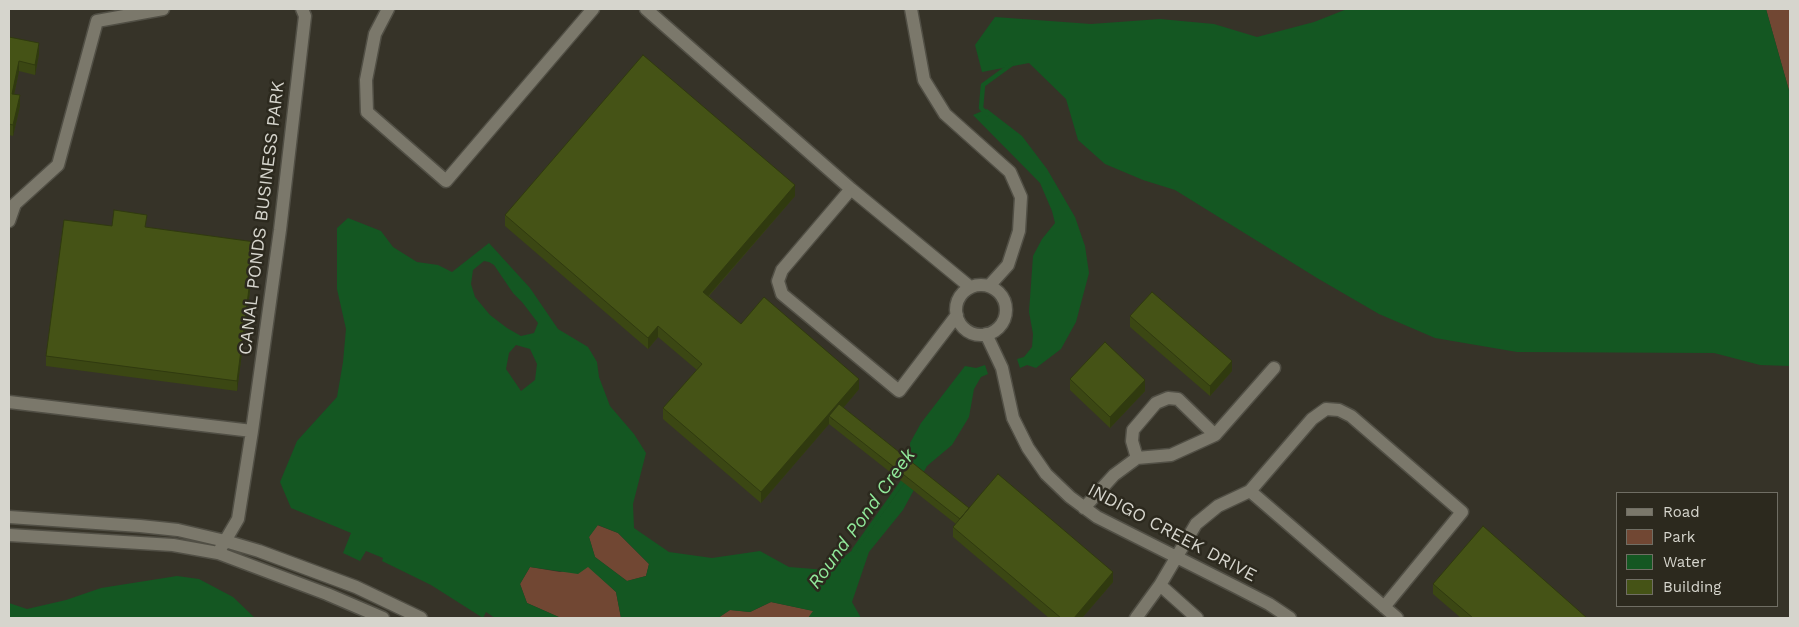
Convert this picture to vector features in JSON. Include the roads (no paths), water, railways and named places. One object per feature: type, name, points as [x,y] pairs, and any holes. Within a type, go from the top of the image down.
[{"type":"street","points":[[9,221],[15,204],[58,165],[97,21],[163,9]]},
{"type":"street","name":"CANAL PONDS BUSINESS PARK","points":[[218,553],[238,519],[252,431],[280,230],[305,16],[302,9]]},
{"type":"street","points":[[388,9],[375,34],[366,80],[367,112],[446,181],[593,9]]},
{"type":"street","points":[[646,9],[851,189],[970,287]]},
{"type":"street","points":[[911,9],[924,80],[945,114],[1010,172],[1021,197],[1019,231],[1008,265],[989,286]]},
{"type":"street","points":[[851,189],[782,270],[778,281],[782,294],[899,391],[956,315],[958,300],[963,292],[978,284],[989,286],[1003,296],[1007,310],[1001,326],[994,332],[986,334],[974,334],[966,330],[956,315]]},
{"type":"street","name":"INDIGO CREEK DRIVE","points":[[986,334],[1002,368],[1013,418],[1028,448],[1046,474],[1070,497],[1097,517],[1260,600],[1290,618]]},
{"type":"street","points":[[1084,508],[1114,475],[1137,458],[1171,455],[1215,435],[1274,368]]},
{"type":"street","points":[[1137,458],[1132,442],[1133,430],[1156,403],[1168,398],[1178,399],[1215,435]]},
{"type":"street","points":[[9,402],[252,431]]},
{"type":"street","points":[[1136,618],[1160,585],[1196,524],[1218,506],[1250,491],[1312,419],[1326,409],[1338,410],[1351,416],[1462,512],[1384,606]]},
{"type":"street","points":[[1250,491],[1396,618]]},
{"type":"street","points":[[9,517],[178,530],[225,541],[259,551],[356,587],[421,618]]},
{"type":"street","points":[[9,535],[173,544],[218,553],[327,594],[383,618]]},
{"type":"street","points":[[1160,585],[1197,618]]},
{"type":"water","points":[[1347,9],[1766,9],[1790,94],[1790,366],[1760,365],[1714,353],[1517,352],[1435,338],[1379,314],[1175,190],[1143,180],[1105,164],[1078,140],[1066,99],[1029,63],[982,72],[975,45],[995,17],[1091,24],[1160,19],[1214,24],[1257,37],[1314,22]]},
{"type":"water","points":[[987,109],[1022,136],[1047,169],[1075,217],[1085,246],[1089,273],[1076,322],[1061,349],[1036,368],[1027,365],[1020,368],[1017,359],[1024,357],[1032,347],[1033,334],[1029,312],[1033,256],[1042,239],[1055,223],[1040,183],[973,115]]},
{"type":"water","points":[[348,218],[381,231],[393,247],[417,262],[438,265],[452,272],[489,243],[530,288],[558,329],[588,347],[597,362],[599,377],[610,406],[634,434],[646,453],[633,504],[634,528],[669,552],[712,558],[760,551],[789,567],[827,570],[859,545],[911,474],[910,443],[921,423],[965,366],[976,368],[985,365],[988,374],[981,377],[974,389],[969,417],[952,445],[927,466],[903,510],[869,552],[852,602],[861,618],[808,618],[813,611],[771,602],[750,612],[730,610],[718,618],[621,618],[616,592],[588,567],[578,574],[530,567],[520,584],[527,603],[561,618],[495,618],[486,612],[483,618],[431,585],[382,561],[383,558],[366,551],[360,561],[343,553],[351,533],[291,508],[280,482],[297,441],[337,397],[346,329],[337,289],[337,228]],"holes":[[[484,261],[494,265],[513,293],[538,323],[534,333],[521,336],[507,328],[490,315],[475,297],[471,284],[473,270]],[[516,345],[530,349],[537,364],[535,380],[521,391],[506,369],[509,353]],[[598,525],[618,533],[649,564],[646,576],[627,581],[595,557],[589,537]]]},
{"type":"water","points":[[177,576],[199,579],[233,597],[255,618],[9,618],[9,603],[27,609],[66,600],[101,588]]},
{"type":"waterway","name":"Round Pond Creek","points":[[987,114],[981,108],[983,85],[1012,64]]},
{"type":"waterway","name":"Round Pond Creek","points":[[854,550],[906,477]]}]
